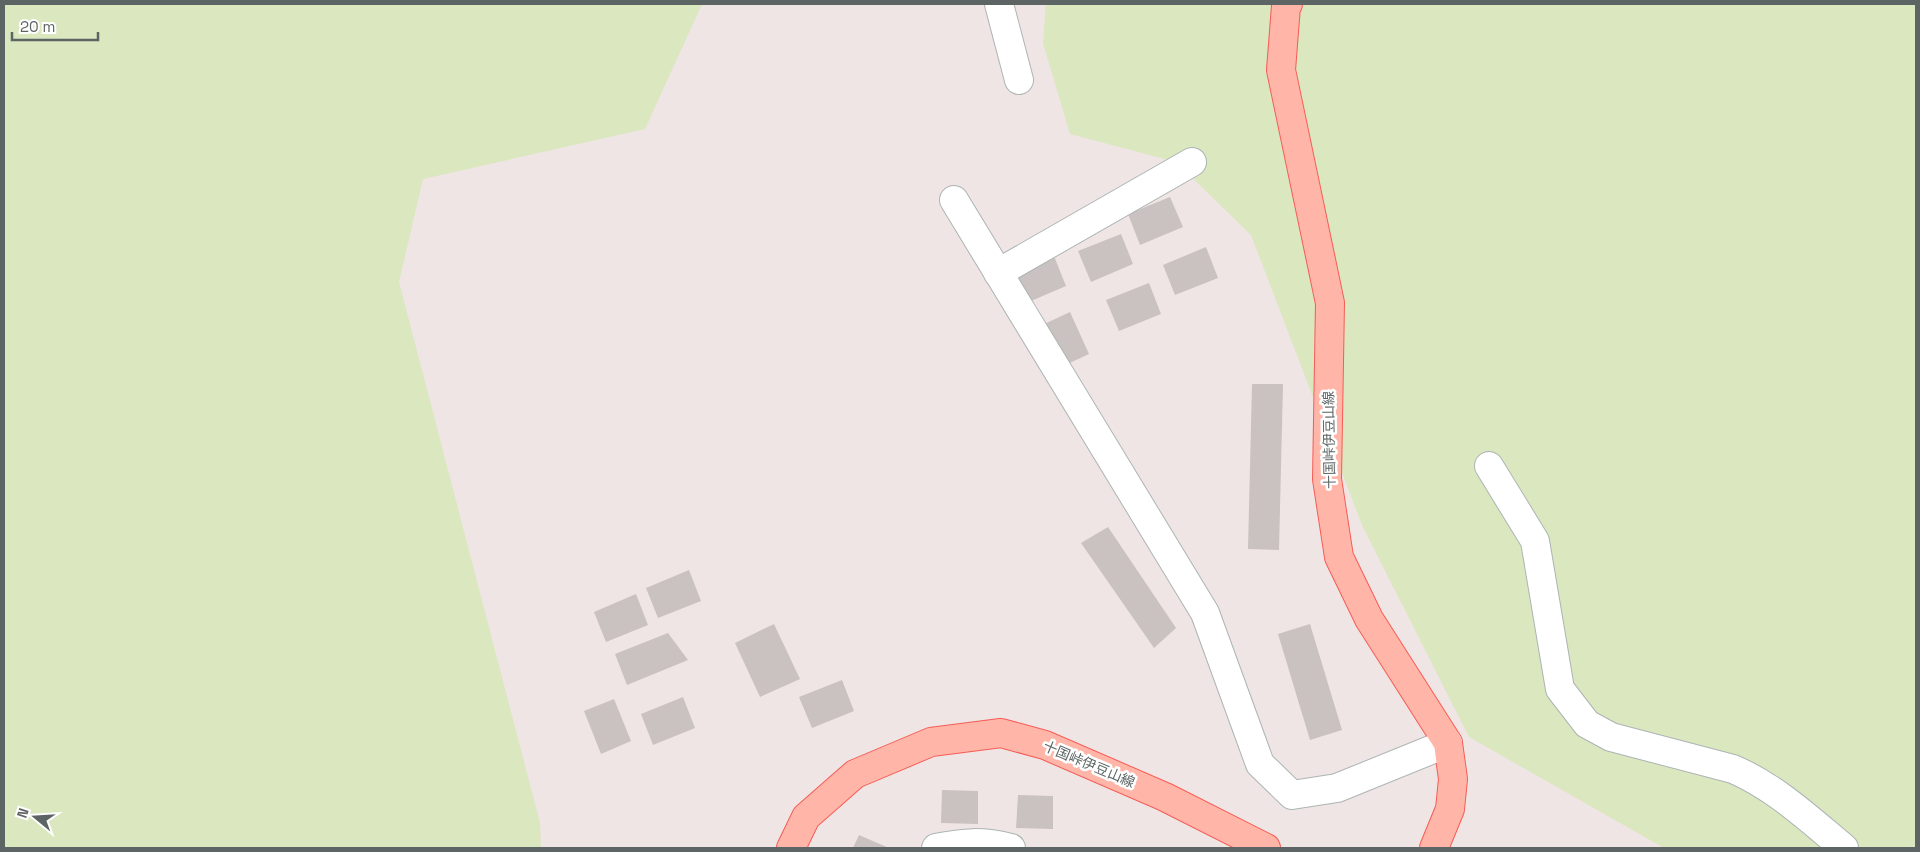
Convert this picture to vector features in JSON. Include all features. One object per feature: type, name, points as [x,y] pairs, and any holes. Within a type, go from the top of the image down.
[{"type":"main road","name":"十国峠伊豆山線","points":[[1288,4],[1286,6],[1281,70],[1330,303],[1327,479],[1339,557],[1369,619],[1448,743],[1454,778],[1450,809],[1434,848]]},
{"type":"main road","name":"十国峠伊豆山線","points":[[791,848],[806,817],[855,774],[931,742],[1001,733],[1046,744],[1165,797],[1266,848]]},
{"type":"street","points":[[998,4],[1019,80]]},
{"type":"street","points":[[998,273],[1192,162]]},
{"type":"street","points":[[954,200],[1205,613],[1260,764],[1292,795],[1338,788],[1448,743]]},
{"type":"street","points":[[1489,466],[1535,541],[1560,689],[1587,724],[1611,737],[1733,769],[1751,777],[1781,797],[1844,848]]},
{"type":"street","points":[[936,848],[964,842],[994,844],[1011,848]]},
{"type":"green space","points":[[4,4],[702,4],[645,129],[423,179],[399,282],[540,823],[541,848],[4,848]]},
{"type":"green space","points":[[1046,4],[1916,4],[1916,848],[1664,848],[1469,737],[1362,525],[1251,235],[1176,162],[1070,134],[1043,43]]},
{"type":"building","points":[[1170,197],[1183,227],[1140,245],[1128,214]]},
{"type":"building","points":[[1121,234],[1133,264],[1091,282],[1078,251]]},
{"type":"building","points":[[1206,247],[1218,278],[1175,295],[1163,265]]},
{"type":"building","points":[[1054,256],[1066,286],[1024,304],[1011,273]]},
{"type":"building","points":[[1149,283],[1161,314],[1119,331],[1106,300]]},
{"type":"building","points":[[1070,312],[1089,354],[1059,368],[1040,326]]},
{"type":"building","points":[[1252,384],[1283,384],[1279,550],[1248,549]]},
{"type":"building","points":[[1108,527],[1176,628],[1154,648],[1081,543]]},
{"type":"building","points":[[689,570],[701,601],[658,618],[646,588]]},
{"type":"building","points":[[636,594],[648,625],[606,642],[594,612]]},
{"type":"building","points":[[774,624],[800,679],[760,697],[735,643]]},
{"type":"building","points":[[1310,624],[1342,730],[1310,740],[1278,634]]},
{"type":"building","points":[[668,633],[688,660],[627,685],[615,654]]},
{"type":"building","points":[[842,680],[854,711],[812,728],[799,697]]},
{"type":"building","points":[[683,697],[695,728],[653,745],[641,714]]},
{"type":"building","points":[[614,699],[631,741],[601,754],[584,711]]},
{"type":"building","points":[[942,790],[978,791],[978,824],[941,823]]},
{"type":"building","points":[[1018,795],[1053,796],[1053,829],[1016,828]]},
{"type":"building","points":[[859,835],[889,848],[853,848]]}]
